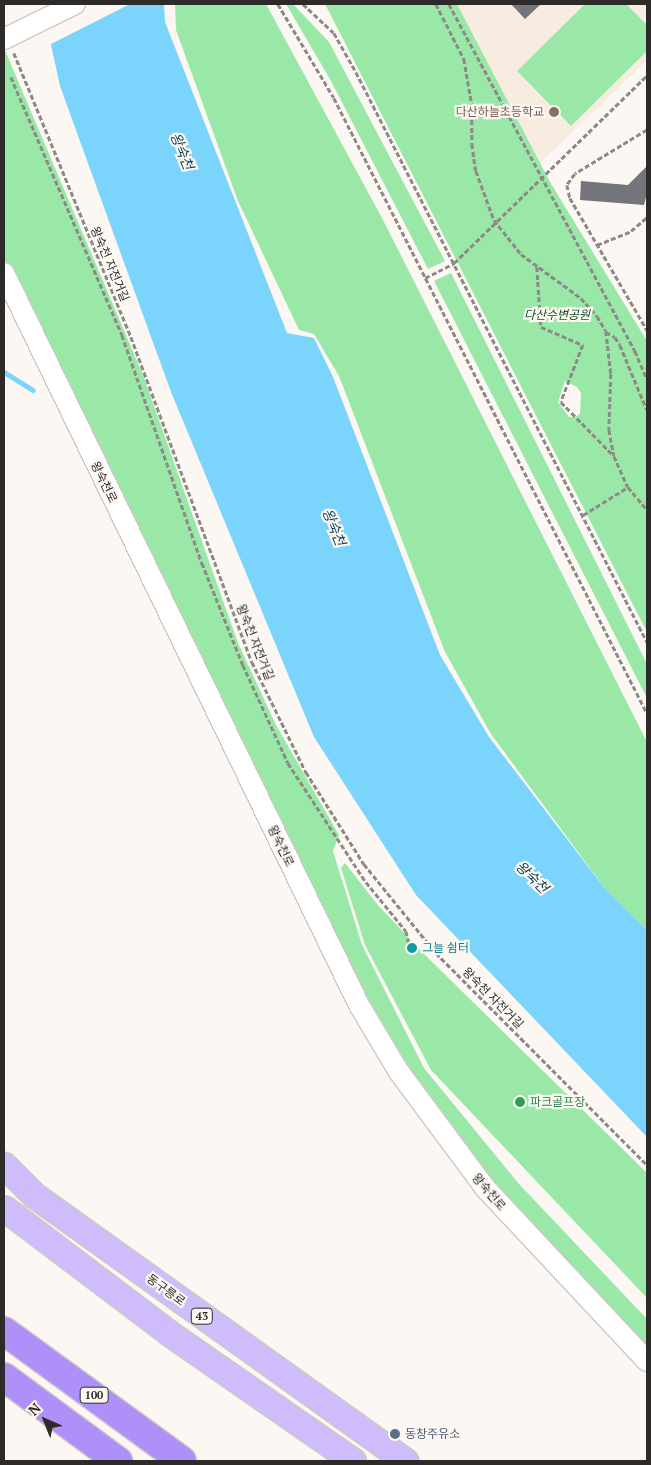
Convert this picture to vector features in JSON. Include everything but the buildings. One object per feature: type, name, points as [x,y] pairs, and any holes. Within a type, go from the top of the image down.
[{"type":"highway","name":"100","points":[[8,1334],[182,1461]]},
{"type":"highway","points":[[4,1377],[118,1461]]},
{"type":"main road","name":"동구릉로","points":[[4,1165],[34,1194],[406,1461]]},
{"type":"main road","points":[[4,1208],[169,1333],[353,1461]]},
{"type":"street","points":[[8,43],[75,4]]},
{"type":"street","name":"왕숙천로","points":[[4,273],[359,1004],[399,1072],[485,1188],[647,1361]]},
{"type":"path","points":[[278,4],[334,98],[647,713]]},
{"type":"path","points":[[303,4],[334,33],[454,263],[647,642]]},
{"type":"path","points":[[436,4],[464,59],[472,104],[472,144],[476,170],[494,220],[521,254],[581,298],[597,316],[606,331],[615,337],[647,410]]},
{"type":"path","points":[[449,4],[540,177],[635,351],[647,379]]},
{"type":"path","name":"왕숙천 자전거길","points":[[8,43],[131,337],[252,662],[306,772],[364,864],[412,926],[647,1164]]},
{"type":"path","points":[[425,278],[454,263],[494,220],[647,75]]},
{"type":"path","points":[[11,77],[122,335],[202,562],[251,683],[297,778],[366,882],[406,930],[409,944]]},
{"type":"path","points":[[647,130],[574,174],[567,185],[570,198],[647,330]]},
{"type":"path","points":[[597,245],[631,231],[647,217]]},
{"type":"path","points":[[536,266],[541,327],[583,344],[561,402],[614,456]]},
{"type":"path","points":[[606,331],[610,374],[609,430],[614,456],[628,487],[647,510]]},
{"type":"path","points":[[583,515],[628,487]]},
{"type":"shaded area","name":"다산하늘초등학교","points":[[457,4],[647,4],[647,60],[540,163]]},
{"type":"green space","points":[[175,4],[266,4],[382,218],[647,742],[647,930],[606,890],[491,734],[445,652],[339,376],[314,334],[299,330],[238,201],[176,30]]},
{"type":"green space","points":[[286,4],[293,4],[329,42],[445,261],[428,269],[331,81]]},
{"type":"green space","name":"다산수변공원","points":[[325,4],[457,4],[550,182],[647,341],[647,632]],"holes":[[[565,381],[577,387],[581,393],[580,414],[575,417],[569,417],[558,402]]]},
{"type":"green space","points":[[585,4],[626,4],[647,25],[647,51],[571,126],[517,71]]},
{"type":"green space","points":[[4,48],[143,375],[238,643],[276,725],[339,835],[333,851],[362,945],[424,1068],[519,1184],[647,1319],[647,1354],[496,1194],[368,1013],[4,258]]},
{"type":"green space","points":[[451,273],[647,664],[647,698],[434,281]]},
{"type":"green space","name":"파크골프장","points":[[345,863],[377,904],[421,951],[647,1173],[647,1298],[431,1070],[365,945],[341,868]]},
{"type":"water","name":"왕숙천","points":[[42,4],[164,4],[165,22],[287,333],[314,338],[333,377],[440,655],[489,737],[606,890],[647,930],[647,1137],[416,895],[314,737],[171,392],[60,86]]},
{"type":"pier","points":[[39,4],[130,4],[49,45]]},
{"type":"waterway","points":[[4,372],[33,390]]},
{"type":"place","name":"다산하늘초등학교","points":[[554,112]]},
{"type":"place","name":"그늘 쉼터","points":[[412,948]]},
{"type":"place","name":"파크골프장","points":[[520,1102]]},
{"type":"place","name":"동창주유소","points":[[395,1434]]}]
